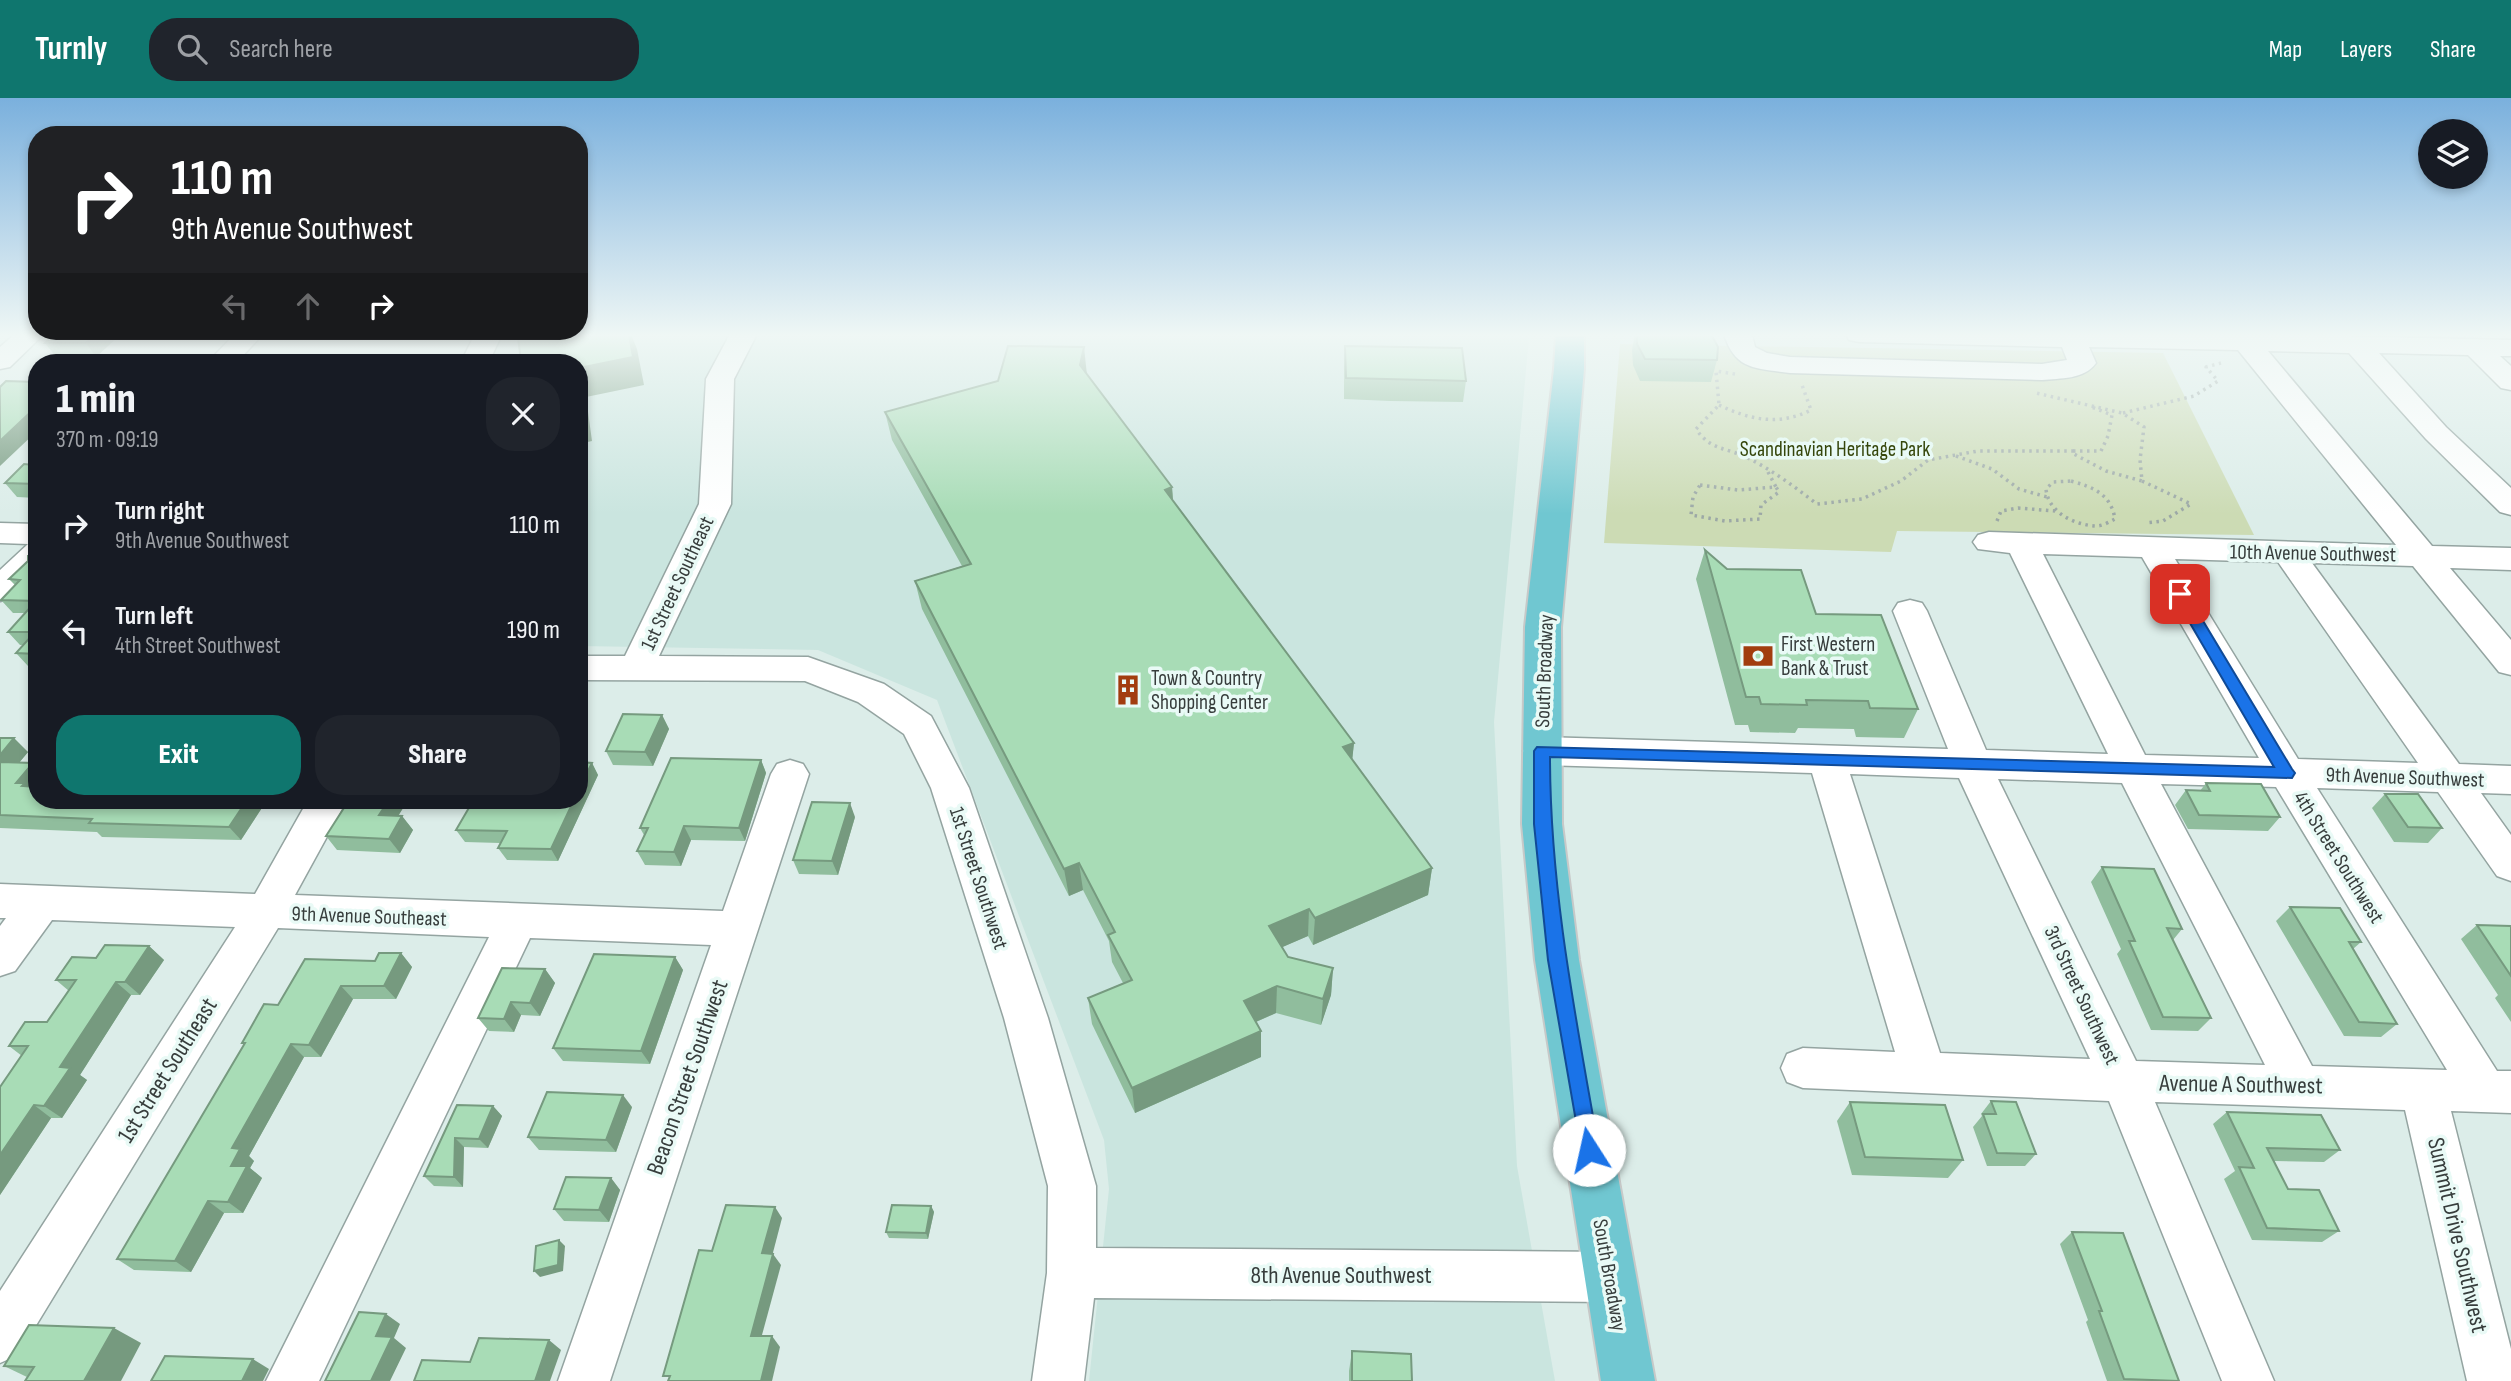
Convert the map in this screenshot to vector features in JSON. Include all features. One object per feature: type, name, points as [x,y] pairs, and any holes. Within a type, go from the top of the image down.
[{"type":"main road","name":"South Broadway","points":[[1567,394],[1544,627],[1542,824],[1557,960],[1628,1381]]},
{"type":"street","name":"1st Street Southeast","points":[[636,668],[715,504],[719,394]]},
{"type":"street","points":[[2280,394],[2424,555],[2511,663]]},
{"type":"street","points":[[2407,394],[2436,433],[2511,505]]},
{"type":"street","points":[[0,533],[28,534]]},
{"type":"street","points":[[2000,536],[2134,769],[2299,1085]]},
{"type":"street","name":"10th Avenue Southwest","points":[[2000,536],[2148,536],[2288,553],[2511,559]]},
{"type":"street","name":"4th Street Southwest","points":[[2148,536],[2287,773],[2498,1092]]},
{"type":"street","points":[[2288,553],[2511,865]]},
{"type":"street","points":[[0,590],[28,561]]},
{"type":"street","name":"3rd Street Southwest","points":[[1910,611],[1972,764],[2123,1081],[2248,1381]]},
{"type":"street","name":"1st Street Southwest","points":[[588,668],[808,669],[871,694],[918,725],[950,788],[1026,1018],[1072,1185],[1072,1273],[1058,1381]]},
{"type":"street","name":"9th Avenue Southwest","points":[[1542,751],[2511,780]]},
{"type":"street","points":[[1827,760],[1924,1073]]},
{"type":"street","name":"Beacon Street Southwest","points":[[584,1381],[790,774]]},
{"type":"street","name":"1st Street Southeast","points":[[0,1337],[266,913],[323,809]]},
{"type":"street","name":"9th Avenue Southeast","points":[[0,901],[737,929]]},
{"type":"street","points":[[0,958],[42,902]]},
{"type":"street","points":[[292,1381],[519,921]]},
{"type":"street","name":"Avenue A Southwest","points":[[1803,1068],[2498,1092]]},
{"type":"street","name":"Summit Drive Southwest","points":[[2423,1090],[2493,1381]]},
{"type":"street","name":"8th Avenue Southwest","points":[[1072,1273],[1610,1277]]},
{"type":"path","points":[[1718,394],[1719,405],[1696,429],[1705,442],[1746,457],[1782,478],[1817,504],[1863,499],[1901,481],[1928,460],[1978,451],[2101,451],[2108,436],[2112,415],[2085,405],[2039,394]]},
{"type":"path","points":[[1719,405],[1760,421],[1795,420],[1811,410],[1806,394]]},
{"type":"path","points":[[2122,413],[2197,394]]},
{"type":"path","points":[[2085,405],[2099,405],[2122,413],[2144,427],[2140,460],[2142,481]]},
{"type":"path","points":[[2073,451],[2072,453],[2106,471],[2142,481],[2191,505],[2163,521],[2148,536]]},
{"type":"path","points":[[1955,456],[1992,469],[2019,489],[2047,497]]},
{"type":"path","points":[[1768,471],[1777,487],[1779,492],[1761,505],[1760,519],[1725,521],[1691,515],[1693,497],[1700,485],[1727,491],[1760,491],[1777,487]]},
{"type":"path","points":[[2115,519],[2105,495],[2093,488],[2071,481],[2053,482],[2046,489],[2047,497],[2056,511],[2071,520],[2097,527],[2115,519],[2123,522]]},
{"type":"path","points":[[2000,536],[1996,522],[2001,511],[2018,508],[2056,511]]},
{"type":"shaded area","points":[[588,394],[1524,394],[1494,722],[1517,1166],[1555,1381],[1089,1381],[1109,1189],[1104,1140],[937,700],[818,650],[588,646]]},
{"type":"green space","name":"Scandinavian Heritage Park","points":[[1616,394],[2183,394],[2254,535],[1897,531],[1891,552],[1604,543]]},
{"type":"building","points":[[0,394],[28,394],[28,415],[0,441]]},
{"type":"building","name":"Town & Country Shopping Center","points":[[951,394],[1102,394],[1172,487],[1165,490],[1354,743],[1343,747],[1432,868],[1315,918],[1309,909],[1269,926],[1288,957],[1333,968],[1323,999],[1277,986],[1244,1001],[1261,1031],[1132,1088],[1088,998],[1132,980],[1108,935],[1115,932],[1079,863],[1064,869],[915,581],[971,564],[885,412]]},
{"type":"building","points":[[24,464],[28,464],[28,484],[5,483]]},
{"type":"building","points":[[1705,550],[1727,569],[1801,570],[1816,614],[1881,615],[1918,709],[1870,708],[1868,701],[1806,700],[1807,705],[1761,704],[1759,697],[1746,697]]},
{"type":"building","points":[[28,561],[28,601],[1,600],[20,580],[9,579]]},
{"type":"building","points":[[28,610],[28,632],[8,632]]},
{"type":"building","points":[[28,640],[28,654],[16,653]]},
{"type":"building","points":[[623,714],[662,715],[645,752],[606,751]]},
{"type":"building","points":[[0,738],[14,738],[0,755]]},
{"type":"building","points":[[671,758],[761,760],[739,828],[684,826],[674,852],[637,851],[648,828],[640,828]]},
{"type":"building","points":[[0,762],[28,763],[28,769],[16,783],[25,783],[22,786],[28,786],[28,809],[241,809],[229,827],[89,823],[92,819],[0,815]]},
{"type":"building","points":[[2206,783],[2261,784],[2280,817],[2199,815],[2186,790],[2210,791]]},
{"type":"building","points":[[2385,794],[2418,794],[2442,828],[2408,827]]},
{"type":"building","points":[[812,802],[850,803],[832,861],[793,860]]},
{"type":"building","points":[[343,809],[383,809],[379,815],[402,816],[389,839],[326,836]]},
{"type":"building","points":[[468,809],[570,809],[551,849],[498,848],[507,831],[456,830]]},
{"type":"building","points":[[2102,867],[2154,869],[2182,929],[2167,928],[2211,1018],[2163,1017],[2129,941],[2135,941]]},
{"type":"building","points":[[2290,907],[2340,908],[2361,942],[2349,942],[2397,1024],[2359,1022]]},
{"type":"building","points":[[2477,925],[2511,926],[2511,976]]},
{"type":"building","points":[[105,945],[149,946],[125,982],[116,982],[60,1067],[70,1068],[44,1106],[34,1105],[0,1155],[0,1087],[28,1046],[9,1046],[25,1022],[47,1022],[76,980],[56,980],[72,957],[96,958]]},
{"type":"building","points":[[379,953],[401,953],[384,986],[341,986],[309,1045],[291,1044],[232,1148],[240,1149],[231,1166],[247,1166],[228,1202],[208,1201],[175,1261],[117,1259],[245,1043],[242,1043],[264,1004],[278,1005],[305,959],[375,961]]},
{"type":"building","points":[[594,954],[675,957],[641,1051],[553,1048]]},
{"type":"building","points":[[502,968],[545,969],[530,1003],[511,1002],[504,1019],[478,1018]]},
{"type":"building","points":[[547,1092],[623,1095],[606,1140],[528,1137]]},
{"type":"building","points":[[1991,1101],[2016,1102],[2036,1154],[1997,1153],[1983,1114],[1996,1114]]},
{"type":"building","points":[[1850,1102],[1945,1105],[1963,1160],[1865,1157]]},
{"type":"building","points":[[457,1105],[493,1106],[479,1139],[455,1138],[454,1177],[424,1176]]},
{"type":"building","points":[[2227,1112],[2321,1115],[2340,1150],[2267,1148],[2288,1189],[2319,1190],[2339,1231],[2267,1228],[2239,1167],[2254,1168]]},
{"type":"building","points":[[566,1177],[611,1178],[599,1210],[554,1209]]},
{"type":"building","points":[[726,1205],[775,1207],[762,1253],[773,1254],[751,1336],[772,1336],[761,1381],[668,1381],[670,1376],[663,1376],[699,1250],[712,1251]]},
{"type":"building","points":[[892,1205],[931,1206],[926,1233],[886,1232]]},
{"type":"building","points":[[2072,1232],[2123,1233],[2179,1381],[2124,1379]]},
{"type":"building","points":[[559,1240],[558,1265],[534,1271],[536,1246]]},
{"type":"building","points":[[359,1312],[386,1314],[376,1336],[392,1337],[371,1381],[325,1381]]},
{"type":"building","points":[[29,1325],[114,1328],[84,1381],[25,1381],[34,1367],[4,1366]]},
{"type":"building","points":[[479,1338],[549,1340],[535,1381],[414,1381],[422,1360],[470,1362]]},
{"type":"building","points":[[1352,1351],[1411,1354],[1412,1381],[1352,1381]]},
{"type":"building","points":[[165,1356],[253,1359],[242,1381],[151,1381]]},
{"type":"place","name":"First Western Bank & Trust","points":[[1758,656]]},
{"type":"place","name":"Town & Country Shopping Center","points":[[1128,690]]},
{"type":"route","points":[[1589,1150],[1557,960],[1542,824],[1542,751],[2287,773],[2180,594]]}]
